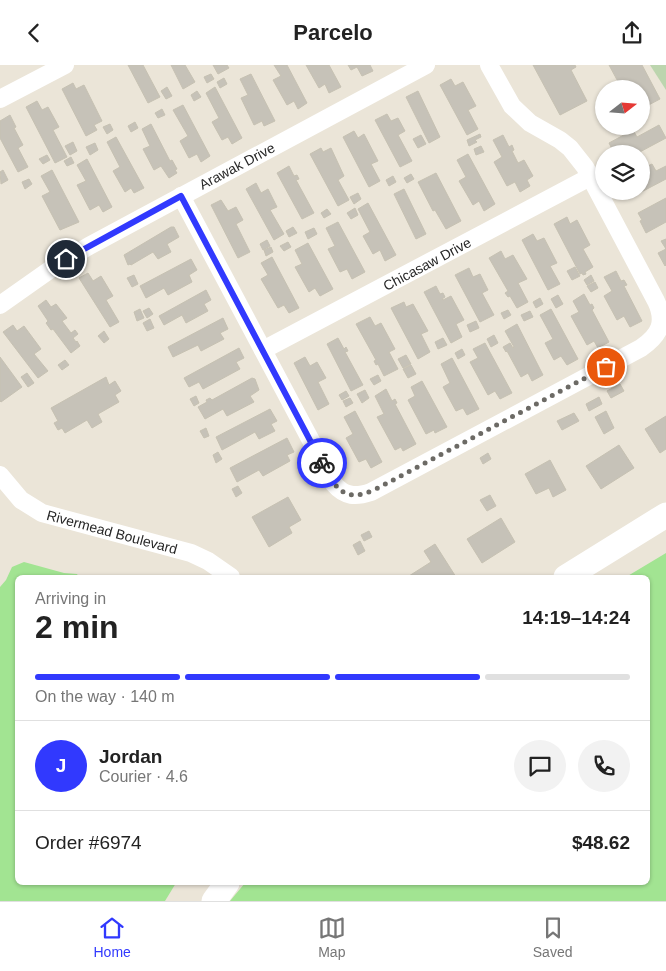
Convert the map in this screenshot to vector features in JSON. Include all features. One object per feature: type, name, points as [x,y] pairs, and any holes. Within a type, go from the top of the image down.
[{"type":"main road","points":[[569,575],[666,515]]},
{"type":"main road","points":[[214,901],[225,885]]},
{"type":"street","points":[[0,99],[65,65]]},
{"type":"street","name":"Arawak Drive","points":[[0,305],[66,259],[426,65]]},
{"type":"street","points":[[181,196],[334,484],[342,493],[351,496],[362,495],[641,348],[655,337],[661,324],[659,306],[590,177],[576,155],[560,140],[530,123],[512,106],[489,65]]},
{"type":"street","name":"Chicasaw Drive","points":[[263,350],[590,177]]},
{"type":"street","name":"Rivermead Boulevard","points":[[0,475],[22,500],[42,513],[191,553],[208,561],[228,575]]},
{"type":"green space","points":[[650,65],[666,65],[666,90]]},
{"type":"green space","points":[[666,553],[666,901],[230,901],[243,885],[650,885],[650,575],[629,575]]},
{"type":"green space","points":[[24,562],[78,575],[15,575],[15,885],[175,885],[165,901],[0,901],[0,587],[6,580],[12,567]]},
{"type":"building","points":[[128,65],[143,65],[160,97],[148,103]]},
{"type":"building","points":[[171,65],[185,65],[195,82],[183,89]]},
{"type":"building","points":[[213,65],[227,65],[229,68],[218,74]]},
{"type":"building","points":[[274,65],[287,65],[307,103],[298,109],[294,101],[287,105],[273,80],[281,76]]},
{"type":"building","points":[[306,65],[329,65],[341,87],[329,93],[325,84],[319,88]]},
{"type":"building","points":[[348,65],[370,65],[373,71],[362,76],[357,67],[351,70]]},
{"type":"building","points":[[533,65],[575,65],[576,67],[571,70],[587,101],[560,115]]},
{"type":"building","points":[[609,65],[642,65],[650,80],[617,80]]},
{"type":"building","points":[[211,74],[214,79],[207,83],[204,77]]},
{"type":"building","points":[[251,74],[275,121],[264,126],[262,121],[254,125],[241,98],[248,95],[240,79]]},
{"type":"building","points":[[224,78],[227,84],[220,88],[217,82]]},
{"type":"building","points":[[451,79],[455,86],[463,82],[476,106],[468,110],[478,129],[467,135],[440,85]]},
{"type":"building","points":[[650,80],[660,99],[650,104]]},
{"type":"building","points":[[73,83],[76,89],[84,85],[102,121],[94,125],[97,130],[86,136],[62,89]]},
{"type":"building","points":[[167,87],[172,96],[166,99],[161,91]]},
{"type":"building","points":[[215,87],[242,138],[232,144],[228,137],[222,140],[212,122],[219,118],[206,93]]},
{"type":"building","points":[[197,91],[201,97],[194,101],[191,95]]},
{"type":"building","points":[[418,91],[440,137],[429,143],[406,97]]},
{"type":"building","points":[[37,101],[42,110],[48,107],[59,127],[53,130],[67,157],[55,163],[26,107]]},
{"type":"building","points":[[183,105],[210,156],[201,162],[197,154],[189,158],[180,141],[188,136],[173,110]]},
{"type":"building","points":[[162,109],[165,115],[158,118],[155,113]]},
{"type":"building","points":[[387,114],[391,121],[398,118],[405,131],[398,135],[412,161],[400,167],[375,120]]},
{"type":"building","points":[[10,115],[23,145],[18,148],[28,167],[18,172],[0,138],[0,121]]},
{"type":"building","points":[[135,122],[138,128],[131,132],[128,126]]},
{"type":"building","points":[[110,124],[113,130],[107,134],[103,127]]},
{"type":"building","points":[[151,124],[170,161],[172,160],[177,169],[175,170],[177,173],[169,178],[161,166],[154,170],[143,149],[150,146],[142,129]]},
{"type":"building","points":[[659,125],[666,138],[650,147],[650,145],[610,145],[609,143],[624,135],[636,135],[637,137],[650,135],[650,130]]},
{"type":"building","points":[[354,131],[358,138],[364,134],[378,161],[371,164],[380,181],[369,187],[343,137]]},
{"type":"building","points":[[480,134],[481,137],[475,140],[477,142],[469,146],[467,140]]},
{"type":"building","points":[[421,135],[426,144],[418,148],[413,139]]},
{"type":"building","points":[[503,135],[509,147],[512,145],[514,150],[512,151],[518,163],[524,160],[533,176],[527,180],[530,186],[520,192],[515,182],[507,186],[494,162],[502,157],[493,140]]},
{"type":"building","points":[[116,137],[144,188],[134,193],[131,188],[125,192],[113,171],[120,167],[107,142]]},
{"type":"building","points":[[73,142],[77,151],[70,155],[65,146]]},
{"type":"building","points":[[95,143],[98,150],[90,155],[86,147]]},
{"type":"building","points":[[481,146],[484,152],[476,155],[474,149]]},
{"type":"building","points":[[321,148],[323,152],[331,148],[344,176],[338,180],[349,200],[338,206],[310,154]]},
{"type":"building","points":[[468,154],[495,204],[484,211],[479,201],[473,205],[459,181],[466,177],[457,160]]},
{"type":"building","points":[[47,155],[50,160],[43,164],[39,159]]},
{"type":"building","points":[[71,157],[74,163],[67,166],[64,161]]},
{"type":"building","points":[[87,159],[112,207],[103,212],[99,205],[90,210],[77,185],[86,181],[77,165]]},
{"type":"building","points":[[652,164],[656,171],[666,166],[666,179],[650,187],[650,165]]},
{"type":"building","points":[[289,166],[294,176],[297,175],[299,179],[296,180],[314,213],[302,219],[277,173]]},
{"type":"building","points":[[3,170],[8,180],[1,184],[0,172]]},
{"type":"building","points":[[52,170],[79,222],[60,230],[42,196],[50,192],[41,176]]},
{"type":"building","points":[[436,173],[461,221],[446,229],[435,210],[433,211],[418,182]]},
{"type":"building","points":[[411,174],[414,179],[407,183],[404,178]]},
{"type":"building","points":[[393,176],[396,182],[389,186],[386,180]]},
{"type":"building","points":[[29,179],[32,184],[25,189],[22,182]]},
{"type":"building","points":[[256,183],[261,193],[268,189],[277,207],[270,210],[284,234],[274,240],[246,189]]},
{"type":"building","points":[[404,189],[426,234],[416,239],[394,194]]},
{"type":"building","points":[[358,193],[361,199],[354,204],[350,197]]},
{"type":"building","points":[[666,198],[666,222],[646,233],[638,213]]},
{"type":"building","points":[[221,200],[228,211],[236,207],[243,220],[236,224],[250,252],[238,258],[211,205]]},
{"type":"building","points":[[368,203],[396,255],[385,261],[380,250],[373,254],[363,236],[370,232],[358,209]]},
{"type":"building","points":[[355,208],[358,215],[351,219],[347,213]]},
{"type":"building","points":[[327,209],[331,214],[324,218],[321,213]]},
{"type":"building","points":[[567,217],[570,224],[577,220],[590,245],[583,249],[593,267],[583,275],[582,273],[580,274],[554,224]]},
{"type":"building","points":[[338,222],[365,272],[352,279],[347,269],[340,272],[328,249],[335,246],[326,228]]},
{"type":"building","points":[[174,227],[179,237],[167,244],[171,252],[158,259],[153,252],[128,265],[124,255]]},
{"type":"building","points":[[293,227],[297,233],[289,237],[286,231]]},
{"type":"building","points":[[314,228],[317,234],[308,239],[305,232]]},
{"type":"building","points":[[533,234],[537,241],[544,238],[557,263],[550,266],[560,284],[548,290],[522,240]]},
{"type":"building","points":[[666,239],[666,249],[661,241]]},
{"type":"building","points":[[267,240],[270,246],[263,250],[260,244]]},
{"type":"building","points":[[288,242],[291,247],[284,251],[280,246]]},
{"type":"building","points":[[308,243],[333,289],[320,296],[315,288],[309,292],[295,267],[302,264],[295,250]]},
{"type":"building","points":[[271,247],[273,252],[266,256],[264,250]]},
{"type":"building","points":[[666,249],[666,265],[665,266],[658,253]]},
{"type":"building","points":[[501,251],[505,259],[513,255],[527,279],[518,283],[528,302],[517,308],[510,296],[508,297],[505,293],[508,291],[489,258]]},
{"type":"building","points":[[272,257],[299,308],[289,313],[284,305],[278,308],[261,279],[268,275],[261,263]]},
{"type":"building","points":[[191,259],[197,270],[189,275],[192,282],[168,295],[164,288],[146,298],[140,286]]},
{"type":"building","points":[[575,267],[580,276],[572,280],[567,271]]},
{"type":"building","points":[[469,268],[473,277],[480,274],[488,290],[482,293],[494,315],[480,322],[455,275]]},
{"type":"building","points":[[616,271],[621,281],[624,280],[627,285],[624,286],[642,321],[630,327],[624,316],[617,320],[604,296],[612,291],[604,277]]},
{"type":"building","points":[[88,273],[93,281],[101,276],[113,296],[106,300],[119,322],[110,327],[79,278]]},
{"type":"building","points":[[134,275],[138,284],[132,287],[127,278]]},
{"type":"building","points":[[591,275],[594,281],[587,285],[584,280]]},
{"type":"building","points":[[595,282],[598,288],[591,292],[587,286]]},
{"type":"building","points":[[436,286],[440,294],[443,293],[445,297],[443,300],[451,296],[464,320],[456,324],[462,337],[451,343],[424,292]]},
{"type":"building","points":[[206,290],[211,300],[204,304],[208,311],[186,323],[182,315],[164,325],[159,316]]},
{"type":"building","points":[[584,294],[590,305],[592,304],[594,308],[592,310],[609,342],[598,348],[594,341],[587,345],[571,316],[579,312],[573,301]]},
{"type":"building","points":[[558,295],[563,304],[556,308],[551,299]]},
{"type":"building","points":[[540,298],[543,304],[536,308],[533,302]]},
{"type":"building","points":[[46,300],[51,307],[56,304],[67,318],[62,321],[71,333],[75,330],[78,334],[73,338],[80,346],[71,353],[53,329],[51,330],[46,323],[48,321],[38,306]]},
{"type":"building","points":[[404,302],[406,307],[413,304],[428,331],[421,334],[430,352],[418,359],[391,308]]},
{"type":"building","points":[[149,308],[153,314],[147,318],[143,311]]},
{"type":"building","points":[[140,309],[144,318],[137,321],[134,312]]},
{"type":"building","points":[[551,309],[578,359],[567,365],[561,356],[554,360],[545,343],[553,339],[540,315]]},
{"type":"building","points":[[508,310],[511,315],[504,319],[501,313]]},
{"type":"building","points":[[530,311],[533,317],[524,321],[521,315]]},
{"type":"building","points":[[370,317],[375,326],[381,323],[395,349],[389,352],[398,369],[384,376],[378,364],[376,365],[374,361],[376,360],[356,324]]},
{"type":"building","points":[[223,318],[228,329],[220,333],[224,339],[201,351],[198,345],[173,357],[168,347]]},
{"type":"building","points":[[150,319],[154,328],[147,331],[143,323]]},
{"type":"building","points":[[476,321],[479,328],[470,332],[467,325]]},
{"type":"building","points":[[517,324],[543,375],[532,381],[528,373],[521,377],[503,347],[510,343],[514,347],[505,331]]},
{"type":"building","points":[[13,325],[17,331],[24,326],[41,349],[34,354],[48,371],[38,378],[3,332]]},
{"type":"building","points":[[104,331],[109,339],[104,343],[98,336]]},
{"type":"building","points":[[494,335],[498,343],[491,347],[487,339]]},
{"type":"building","points":[[338,338],[344,349],[346,347],[348,351],[345,352],[363,385],[351,391],[327,344]]},
{"type":"building","points":[[443,338],[447,345],[438,349],[435,342]]},
{"type":"building","points":[[485,343],[512,393],[500,399],[495,391],[488,395],[470,362],[478,358],[473,349]]},
{"type":"building","points":[[239,348],[244,358],[236,362],[240,369],[203,389],[199,382],[189,387],[184,378]]},
{"type":"building","points":[[462,349],[465,355],[458,359],[455,353]]},
{"type":"building","points":[[406,355],[411,364],[403,368],[398,359]]},
{"type":"building","points":[[0,357],[22,387],[1,402],[0,401]]},
{"type":"building","points":[[305,357],[310,366],[317,362],[326,378],[318,382],[329,404],[318,410],[294,363]]},
{"type":"building","points":[[452,358],[479,409],[467,415],[463,408],[456,411],[443,387],[450,383],[441,364]]},
{"type":"building","points":[[65,360],[69,365],[62,370],[58,365]]},
{"type":"building","points":[[411,365],[416,374],[408,378],[403,369]]},
{"type":"building","points":[[27,373],[34,383],[28,387],[21,377]]},
{"type":"building","points":[[378,375],[381,381],[374,385],[370,379]]},
{"type":"building","points":[[106,377],[109,385],[115,381],[121,391],[115,395],[119,402],[98,414],[102,422],[92,428],[87,420],[65,433],[62,428],[58,430],[54,423],[58,421],[51,408]]},
{"type":"building","points":[[252,378],[255,379],[259,390],[250,396],[254,402],[227,416],[223,409],[205,419],[198,407],[207,402],[206,400],[210,398],[212,400]]},
{"type":"building","points":[[422,381],[447,427],[435,433],[434,430],[426,434],[408,400],[415,396],[411,387]]},
{"type":"building","points":[[620,384],[624,391],[611,398],[607,391]]},
{"type":"building","points":[[386,389],[392,401],[395,399],[397,403],[395,404],[416,444],[403,451],[401,447],[395,450],[377,417],[384,414],[375,396]]},
{"type":"building","points":[[365,390],[369,398],[362,403],[357,394]]},
{"type":"building","points":[[346,391],[349,396],[342,400],[339,395]]},
{"type":"building","points":[[196,396],[199,403],[194,406],[190,399]]},
{"type":"building","points":[[599,397],[602,404],[589,411],[586,404]]},
{"type":"building","points":[[350,398],[353,403],[346,407],[343,401]]},
{"type":"building","points":[[270,409],[277,421],[271,424],[275,431],[259,439],[255,432],[222,450],[216,437]]},
{"type":"building","points":[[355,411],[382,462],[371,468],[366,459],[359,462],[346,438],[353,434],[344,417]]},
{"type":"building","points":[[606,411],[614,428],[604,434],[595,417]]},
{"type":"building","points":[[574,413],[579,421],[562,430],[557,421]]},
{"type":"building","points":[[666,416],[666,449],[660,453],[645,429]]},
{"type":"building","points":[[206,428],[209,436],[204,438],[200,431]]},
{"type":"building","points":[[287,438],[294,452],[287,455],[290,461],[263,476],[259,470],[237,482],[230,468]]},
{"type":"building","points":[[619,445],[634,468],[601,489],[586,466]]},
{"type":"building","points":[[218,452],[222,459],[216,463],[213,455]]},
{"type":"building","points":[[488,453],[491,459],[483,464],[480,458]]},
{"type":"building","points":[[550,460],[566,490],[553,497],[549,488],[536,494],[525,474]]},
{"type":"building","points":[[238,486],[242,493],[236,497],[232,489]]},
{"type":"building","points":[[490,495],[496,506],[487,511],[480,500]]},
{"type":"building","points":[[288,497],[301,520],[289,527],[292,533],[269,547],[252,517]]},
{"type":"building","points":[[501,518],[515,542],[482,563],[467,539]]},
{"type":"building","points":[[369,531],[372,537],[364,541],[361,535]]},
{"type":"building","points":[[360,541],[365,551],[358,555],[353,545]]},
{"type":"building","points":[[435,544],[455,575],[411,575],[431,562],[424,551]]},
{"type":"way so far","points":[[322,463],[334,484],[342,493],[357,496],[371,492],[606,367]]},
{"type":"route","points":[[66,259],[181,196],[322,463]]}]
